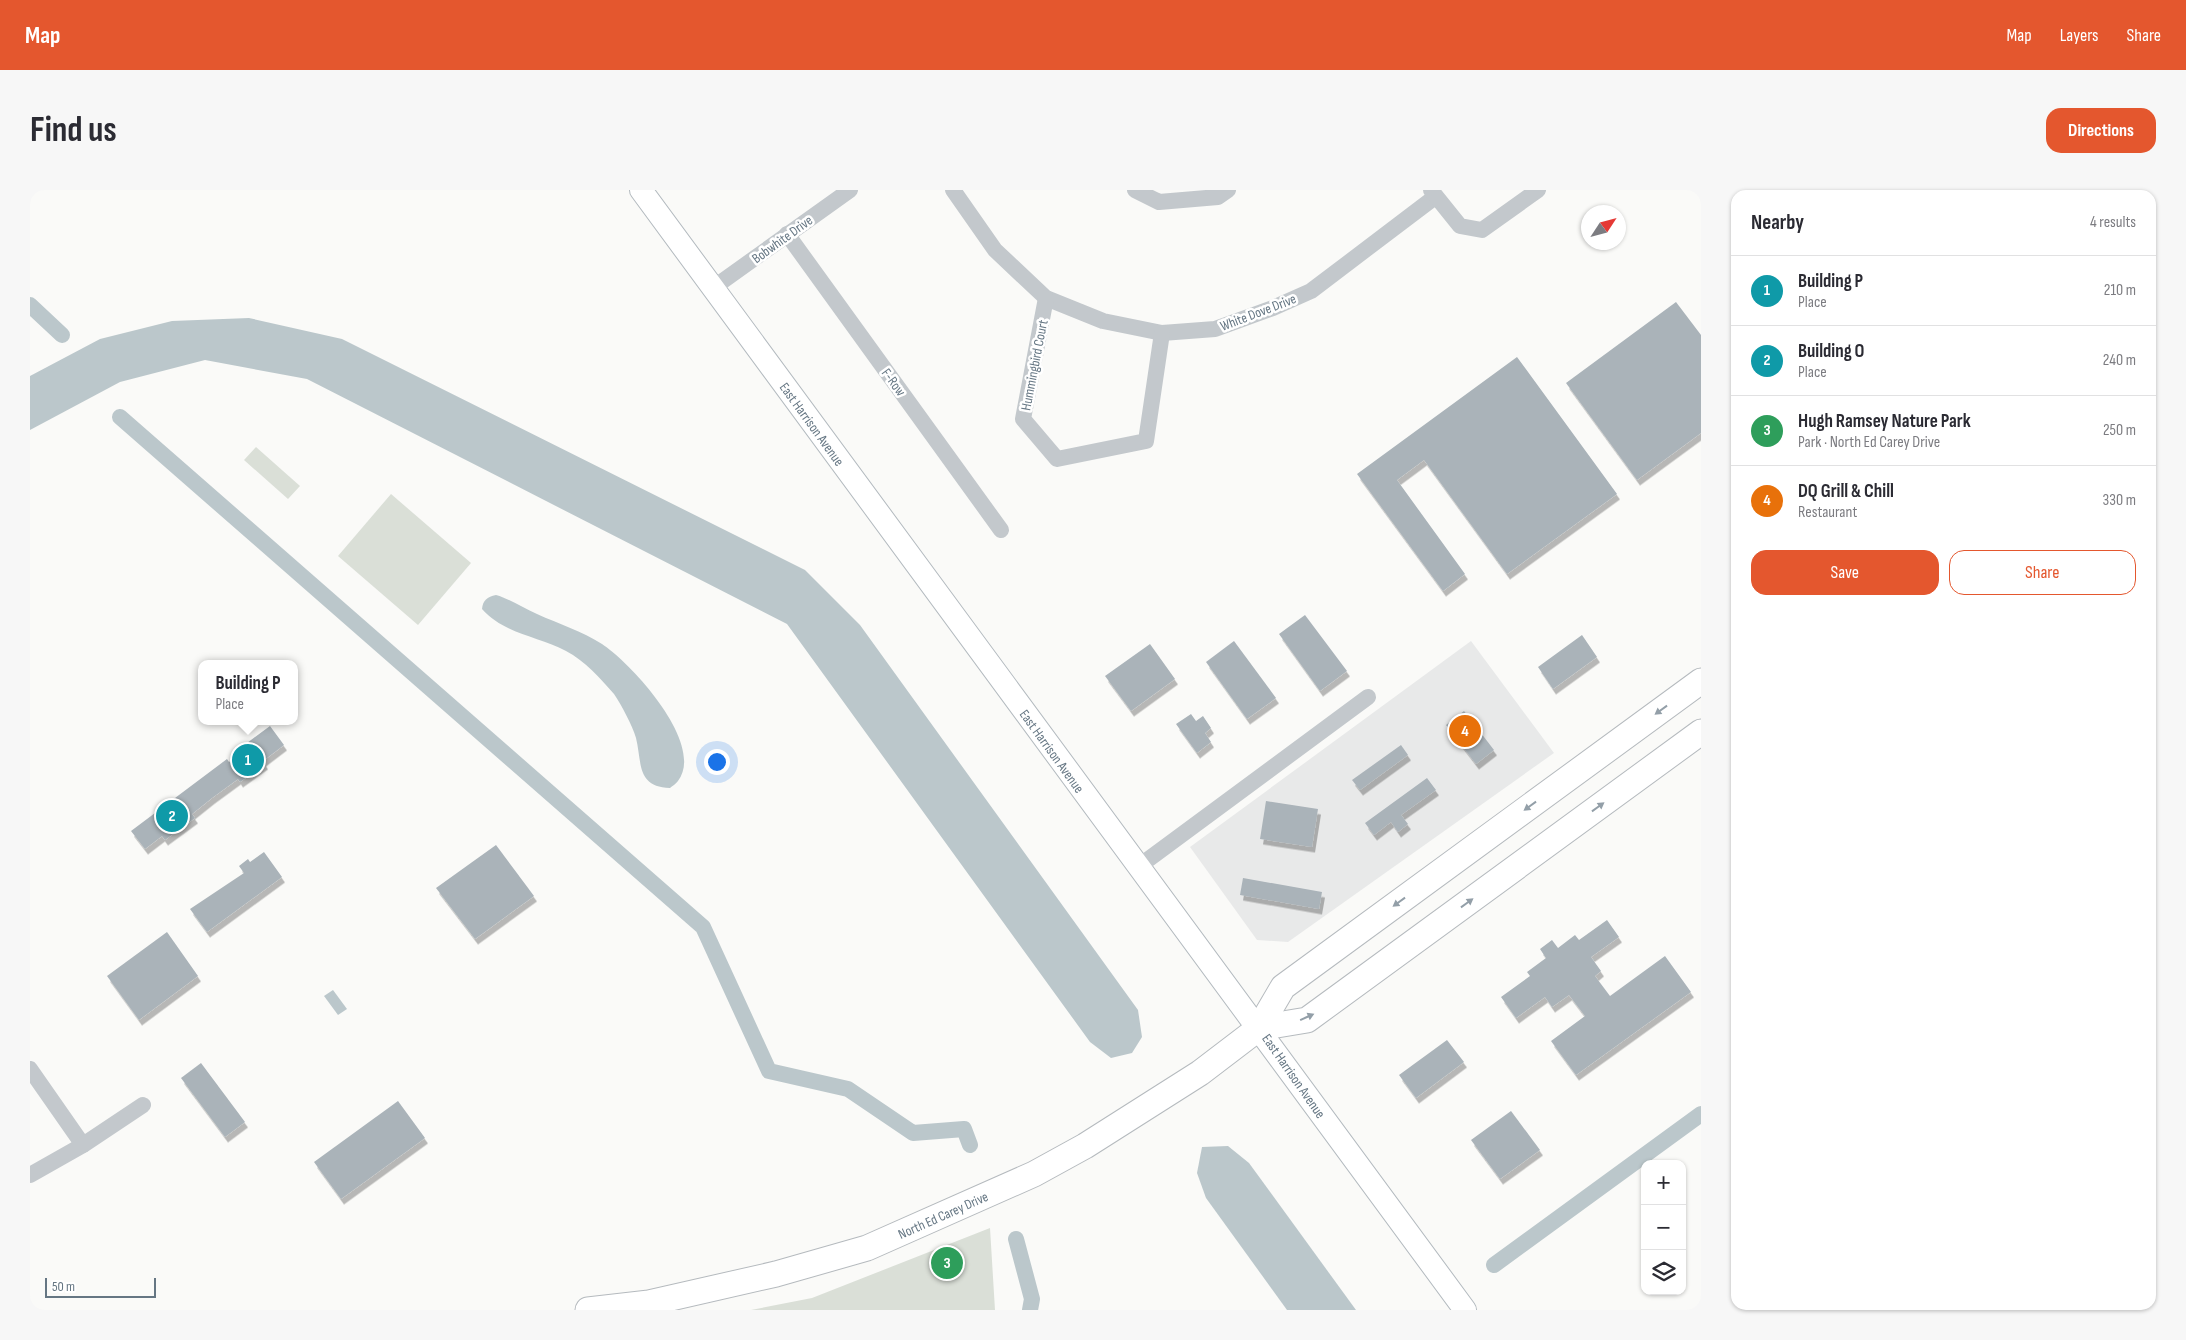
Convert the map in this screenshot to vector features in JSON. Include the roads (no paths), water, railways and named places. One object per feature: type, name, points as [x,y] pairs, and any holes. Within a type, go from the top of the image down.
[{"type":"main road","name":"East Harrison Avenue","points":[[641,190],[1138,867],[1260,1028],[1286,1067],[1465,1310]]},
{"type":"main road","points":[[1260,1028],[1283,987],[1701,681]]},
{"type":"main road","points":[[1260,1028],[1307,1020],[1701,732]]},
{"type":"main road","name":"North Ed Carey Drive","points":[[588,1310],[649,1303],[776,1274],[866,1248],[1027,1177],[1085,1146],[1200,1073],[1260,1028]]},
{"type":"street","name":"Bobwhite Drive","points":[[714,288],[850,190]]},
{"type":"street","name":"White Dove Drive","points":[[953,190],[995,250],[1046,298],[1103,321],[1162,333],[1215,329],[1274,308],[1310,291],[1433,193]]},
{"type":"street","points":[[1135,190],[1159,202],[1218,197],[1228,190]]},
{"type":"street","points":[[1433,193],[1460,226],[1482,230],[1538,190]]},
{"type":"street","name":"F-Row","points":[[787,234],[1001,530]]},
{"type":"street","name":"Hummingbird Court","points":[[1046,298],[1024,419],[1057,459],[1146,441],[1162,333]]},
{"type":"street","points":[[1138,867],[1368,696]]},
{"type":"street","points":[[30,1069],[83,1145]]},
{"type":"street","points":[[30,1175],[83,1145],[143,1105]]},
{"type":"waterway","points":[[30,305],[62,335]]},
{"type":"waterway","points":[[120,417],[703,927],[769,1071],[848,1089],[913,1133],[964,1129],[970,1145]]},
{"type":"waterway","points":[[1494,1265],[1701,1114]]},
{"type":"waterway","points":[[1016,1239],[1032,1299],[1030,1310]]},
{"type":"place","name":"DQ Grill & Chill","points":[[1465,731]]},
{"type":"place","name":"Building P","points":[[248,760]]},
{"type":"place","name":"Building O","points":[[172,816]]},
{"type":"place","name":"Hugh Ramsey Nature Park","points":[[947,1263]]}]
